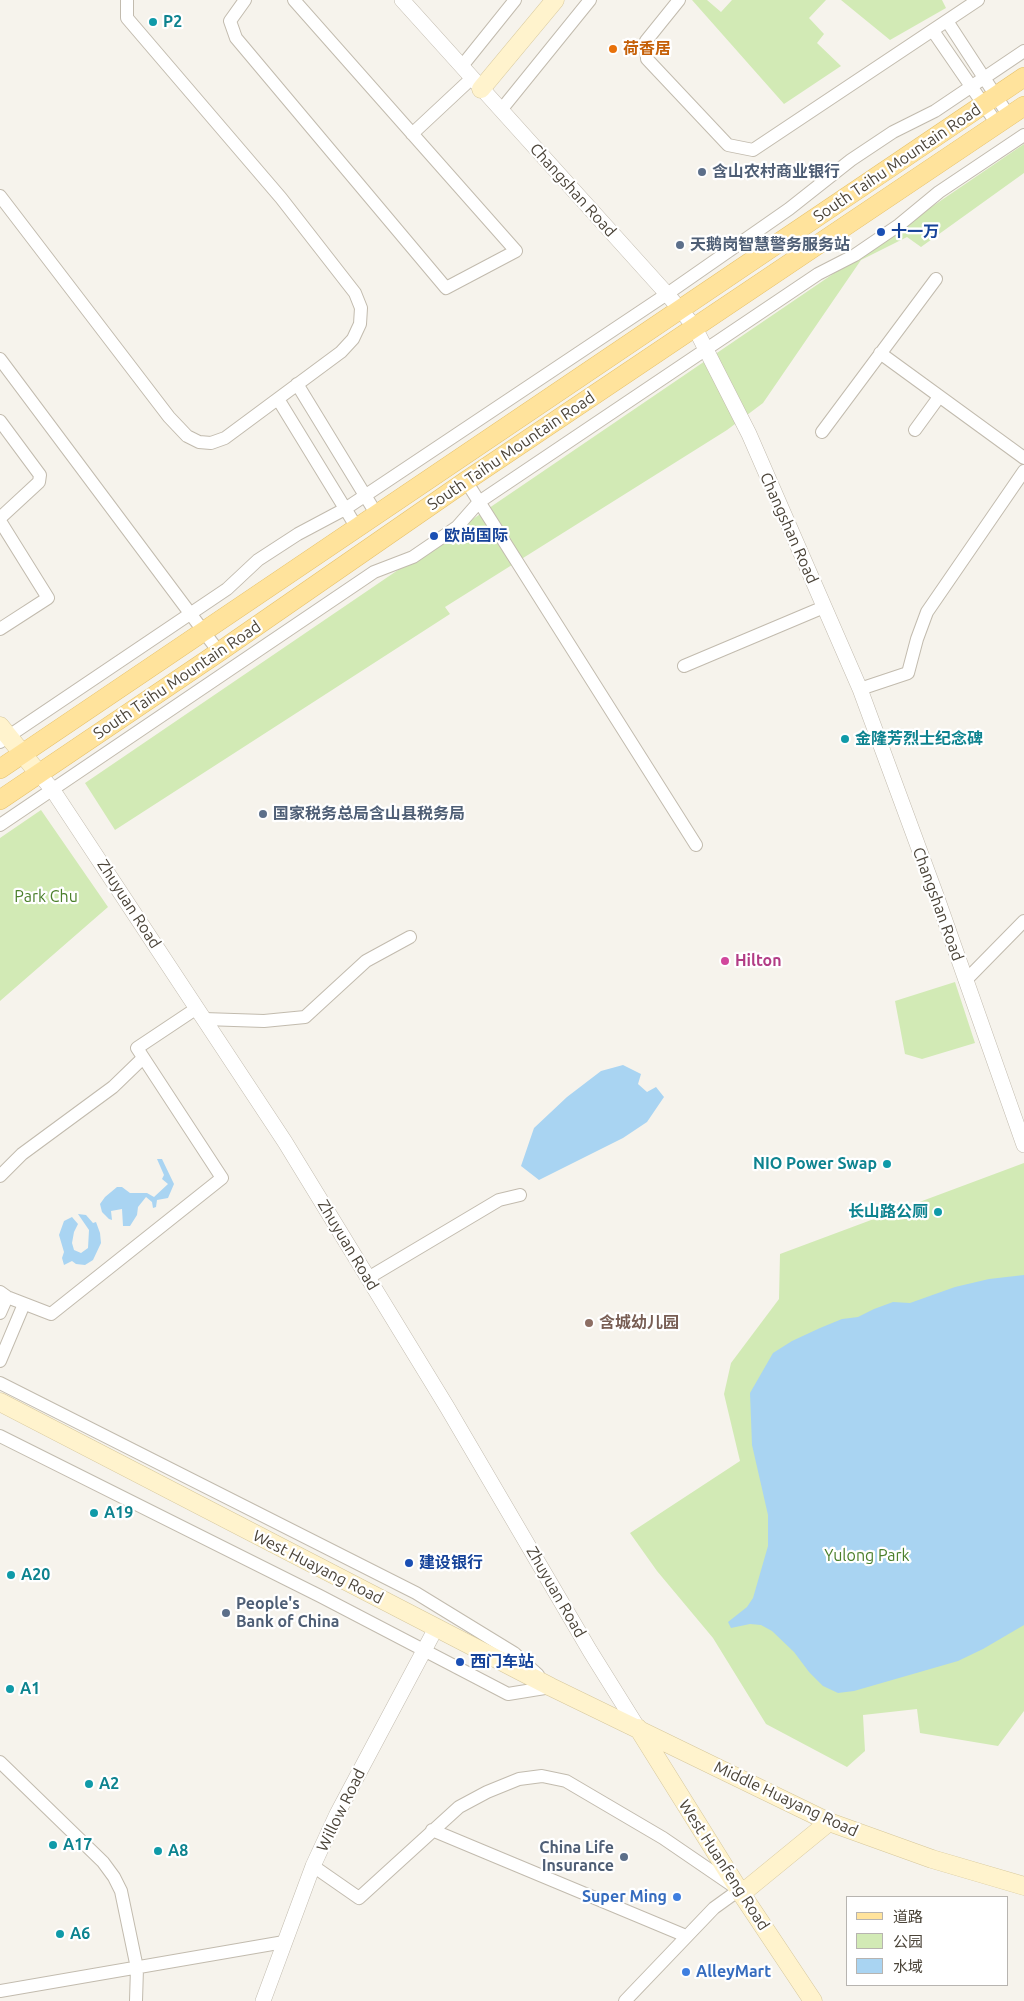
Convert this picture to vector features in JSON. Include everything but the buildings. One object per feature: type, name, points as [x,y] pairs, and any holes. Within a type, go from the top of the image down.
[{"type":"main road","points":[[477,83],[555,0]]},
{"type":"main road","name":"South Taihu Mountain Road","points":[[0,769],[1024,77]]},
{"type":"main road","name":"South Taihu Mountain Road","points":[[0,800],[694,326],[1010,115]]},
{"type":"main road","points":[[3,735],[40,774]]},
{"type":"main road","name":"West Huayang Road","points":[[0,1402],[551,1687],[638,1728]]},
{"type":"main road","name":"Middle Huayang Road","points":[[638,1728],[829,1822],[932,1859],[1024,1886]]},
{"type":"main road","name":"West Huanfeng Road","points":[[638,1728],[667,1778],[812,2001]]},
{"type":"main road","points":[[740,1892],[829,1822]]},
{"type":"street","points":[[0,196],[169,416],[187,436],[198,442],[211,443],[225,438],[341,352],[353,339],[360,324],[361,308],[355,293],[281,198],[127,18],[127,0]]},
{"type":"street","points":[[245,0],[230,20],[236,38],[446,288],[516,251],[294,0]]},
{"type":"street","name":"Changshan Road","points":[[402,0],[694,326],[748,434],[860,689],[1024,1145]]},
{"type":"street","points":[[462,66],[515,0]]},
{"type":"street","points":[[501,110],[590,0]]},
{"type":"street","points":[[679,0],[646,41],[647,59],[728,145],[753,150],[978,0]]},
{"type":"street","points":[[947,21],[984,78],[990,100]]},
{"type":"street","points":[[932,31],[971,86],[1010,115]]},
{"type":"street","points":[[3,735],[190,614],[227,588],[258,560],[298,534],[365,496],[667,294],[789,209],[851,160],[893,132],[935,111],[1024,51]]},
{"type":"street","points":[[412,134],[477,83]]},
{"type":"street","points":[[0,825],[374,572],[413,557],[428,547],[457,527],[479,502],[818,274],[855,255],[899,225],[940,192],[1024,135]]},
{"type":"street","points":[[822,432],[936,279]]},
{"type":"street","points":[[880,353],[1024,458]]},
{"type":"street","points":[[0,359],[219,652]]},
{"type":"street","points":[[297,384],[377,515]]},
{"type":"street","points":[[915,430],[939,397]]},
{"type":"street","points":[[278,399],[357,528]]},
{"type":"street","points":[[0,421],[40,475],[39,482],[0,520],[48,598],[0,629]]},
{"type":"street","points":[[860,689],[908,674],[916,638],[927,612],[1024,471]]},
{"type":"street","points":[[466,481],[696,845]]},
{"type":"street","points":[[684,666],[824,607]]},
{"type":"street","name":"Zhuyuan Road","points":[[40,774],[201,1013],[285,1142],[638,1728]]},
{"type":"street","points":[[966,980],[1024,921]]},
{"type":"street","points":[[0,1313],[3,1294],[50,1314],[222,1178],[137,1048],[201,1013],[264,1021],[306,1016],[313,1012],[366,960],[410,937]]},
{"type":"street","points":[[0,1176],[22,1154],[113,1087],[143,1058]]},
{"type":"street","points":[[368,1278],[499,1200],[520,1196]]},
{"type":"street","points":[[0,1361],[24,1304]]},
{"type":"street","points":[[0,1383],[416,1592],[514,1653],[551,1687]]},
{"type":"street","points":[[0,1436],[508,1694],[551,1687]]},
{"type":"street","name":"Willow Road","points":[[263,2001],[313,1866],[337,1814],[436,1628]]},
{"type":"street","points":[[0,1762],[103,1862],[114,1877],[121,1890],[137,1968],[136,2001]]},
{"type":"street","points":[[313,1866],[359,1898],[432,1830],[460,1807],[487,1792],[519,1779],[542,1776],[566,1781],[663,1838],[740,1892],[714,1908],[625,2001]]},
{"type":"street","points":[[432,1830],[686,1936]]},
{"type":"street","points":[[0,1991],[284,1942]]},
{"type":"green space","points":[[692,0],[707,0],[721,12],[732,0],[826,0],[809,18],[824,34],[817,43],[841,66],[784,104]]},
{"type":"green space","points":[[841,0],[942,0],[946,8],[890,40]]},
{"type":"green space","points":[[1024,144],[1024,173],[921,247],[907,237],[861,260],[763,403],[727,430],[445,607],[450,614],[115,830],[85,783]]},
{"type":"green space","name":"Park Chu","points":[[41,810],[108,907],[0,1001],[0,838]]},
{"type":"green space","points":[[955,982],[975,1043],[922,1059],[905,1054],[895,1001]]},
{"type":"green space","name":"Yulong Park","points":[[1024,1163],[1024,1711],[998,1746],[920,1733],[917,1709],[863,1715],[865,1751],[847,1767],[766,1724],[713,1638],[657,1571],[630,1533],[740,1461],[724,1394],[731,1363],[779,1299],[780,1254]]},
{"type":"water","points":[[623,1065],[641,1074],[638,1084],[647,1092],[656,1087],[664,1097],[647,1122],[623,1138],[539,1180],[521,1166],[534,1128],[567,1097],[601,1071]]},
{"type":"water","points":[[157,1159],[162,1159],[174,1184],[168,1198],[157,1200],[156,1207],[153,1208],[152,1202],[146,1197],[138,1207],[137,1215],[130,1226],[123,1226],[122,1209],[111,1211],[112,1220],[109,1219],[102,1212],[100,1204],[117,1187],[122,1187],[130,1193],[147,1193],[154,1197],[168,1184],[162,1179],[164,1175]]},
{"type":"water","points":[[78,1214],[86,1215],[93,1223],[96,1222],[101,1243],[93,1260],[85,1265],[76,1264],[72,1261],[64,1265],[62,1258],[64,1252],[59,1235],[64,1221],[72,1217],[78,1224],[72,1243],[74,1250],[81,1253],[88,1248],[89,1230]]},
{"type":"water","name":"Yulong Park","points":[[1024,1275],[1024,1625],[958,1661],[854,1691],[838,1693],[823,1686],[809,1672],[794,1652],[772,1631],[761,1625],[750,1624],[731,1628],[728,1622],[747,1607],[753,1598],[768,1546],[768,1515],[752,1445],[750,1393],[773,1353],[792,1341],[820,1328],[842,1319],[858,1317],[893,1302],[910,1303],[955,1287],[989,1279]]},
{"type":"place","name":"P2","points":[[153,22]]},
{"type":"place","name":"荷香居","points":[[613,49]]},
{"type":"place","name":"含山农村商业银行","points":[[702,172]]},
{"type":"place","name":"十一万","points":[[881,232]]},
{"type":"place","name":"天鹅岗智慧警务服务站","points":[[680,245]]},
{"type":"place","name":"欧尚国际","points":[[434,536]]},
{"type":"place","name":"金隆芳烈士纪念碑","points":[[845,739]]},
{"type":"place","name":"国家税务总局含山县税务局","points":[[263,814]]},
{"type":"place","name":"Hilton","points":[[725,961]]},
{"type":"place","name":"NIO Power Swap","points":[[887,1164]]},
{"type":"place","name":"长山路公厕","points":[[938,1212]]},
{"type":"place","name":"含城幼儿园","points":[[589,1323]]},
{"type":"place","name":"A19","points":[[94,1513]]},
{"type":"place","name":"建设银行","points":[[409,1563]]},
{"type":"place","name":"A20","points":[[11,1575]]},
{"type":"place","name":"People's Bank of China","points":[[226,1613]]},
{"type":"place","name":"西门车站","points":[[460,1662]]},
{"type":"place","name":"A1","points":[[10,1689]]},
{"type":"place","name":"A2","points":[[89,1784]]},
{"type":"place","name":"A17","points":[[53,1845]]},
{"type":"place","name":"A8","points":[[158,1851]]},
{"type":"place","name":"China Life Insurance","points":[[624,1857]]},
{"type":"place","name":"Super Ming","points":[[677,1897]]},
{"type":"place","name":"A6","points":[[60,1934]]},
{"type":"place","name":"AlleyMart","points":[[686,1972]]}]
